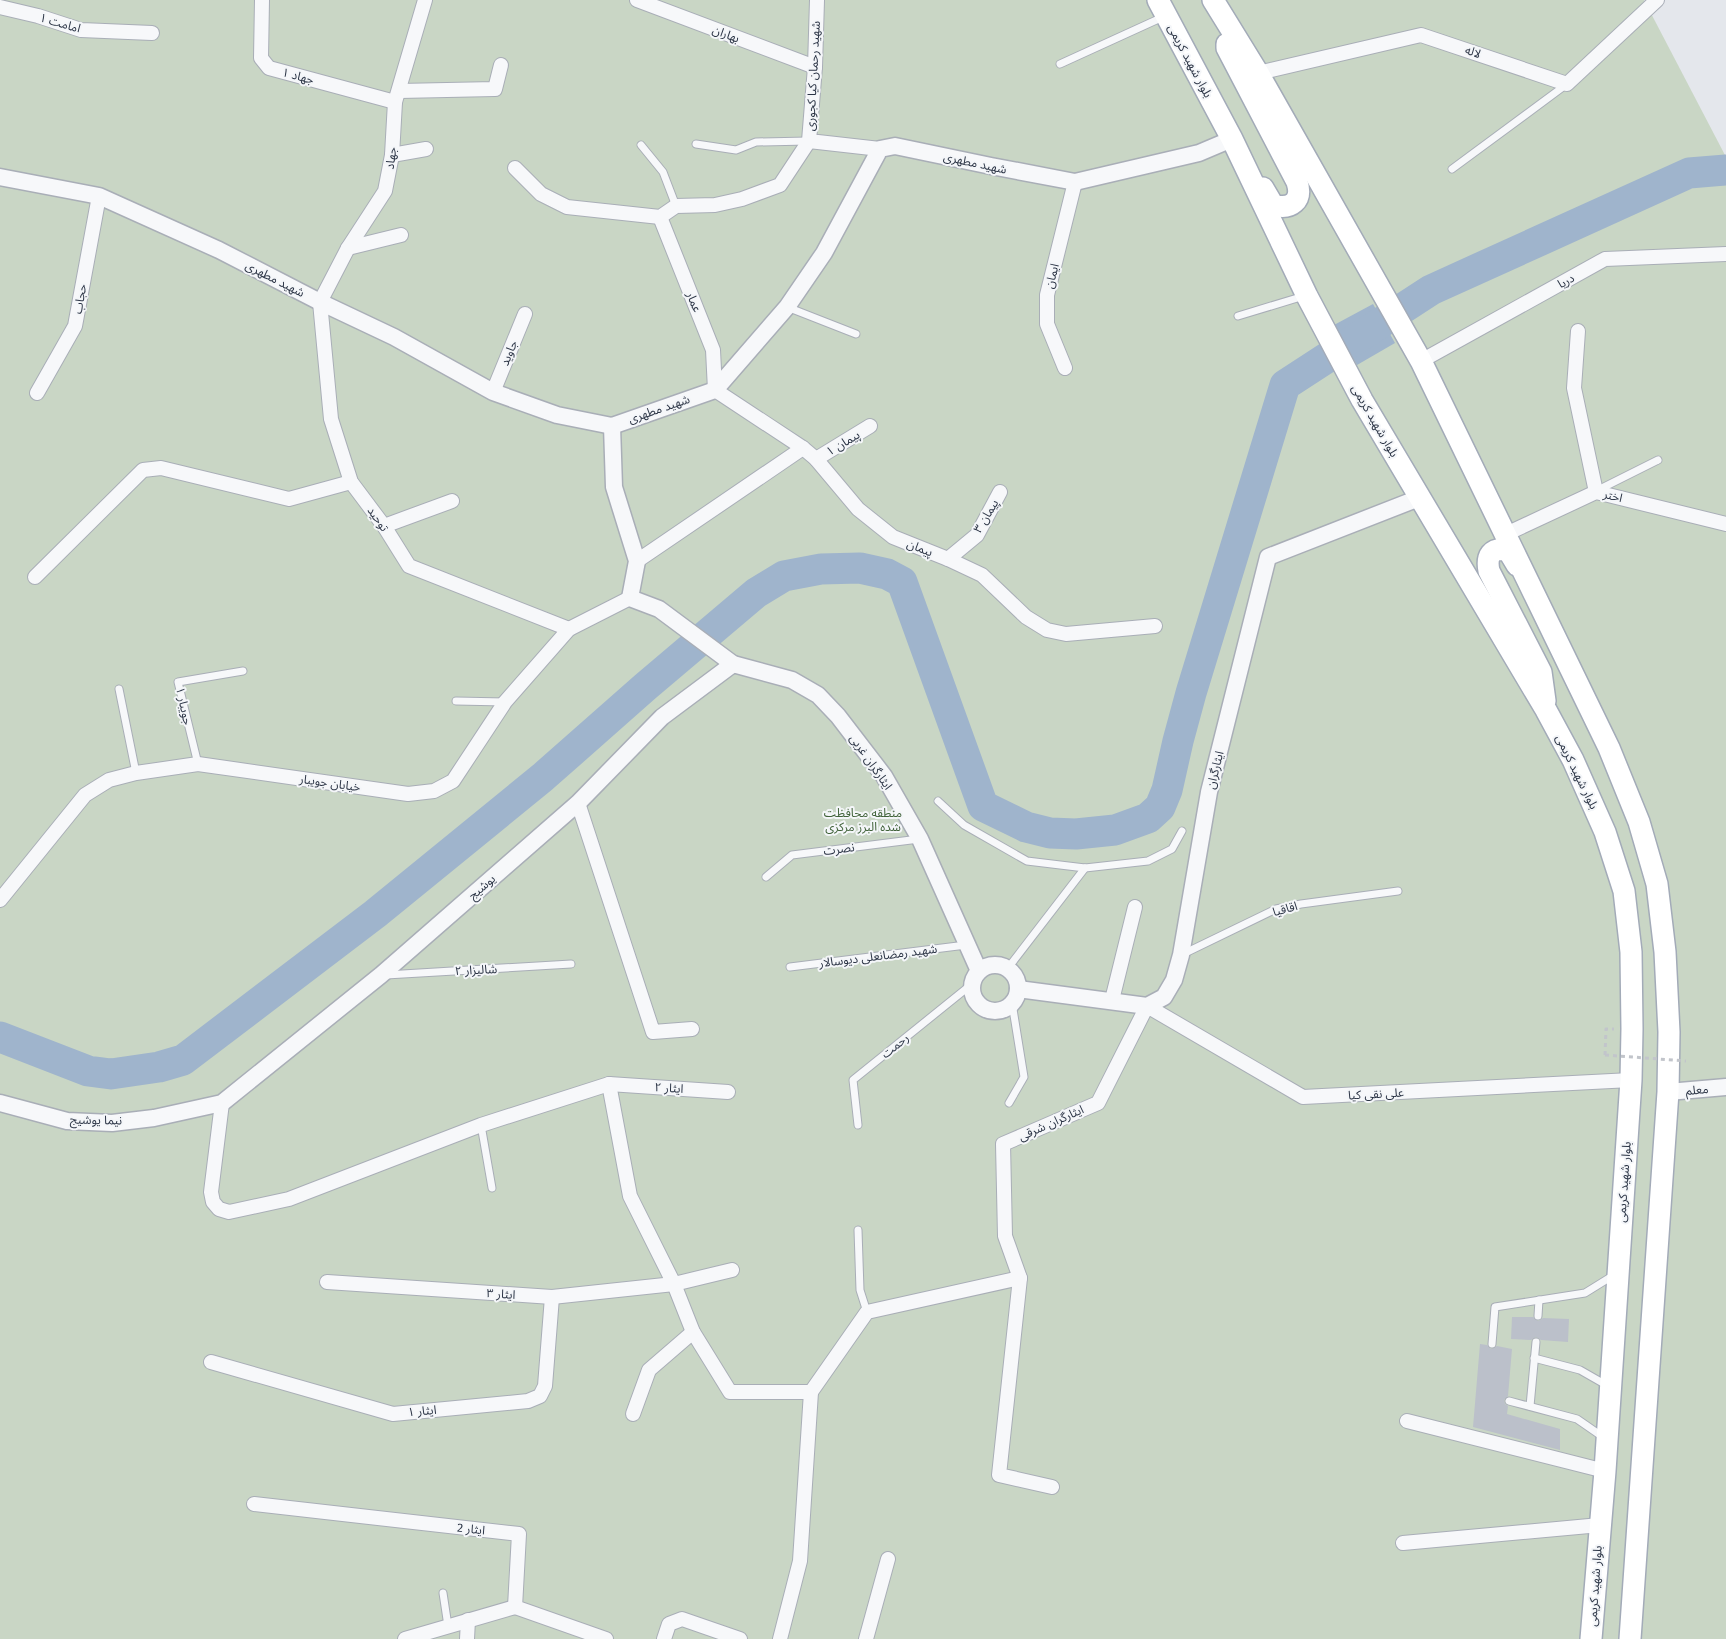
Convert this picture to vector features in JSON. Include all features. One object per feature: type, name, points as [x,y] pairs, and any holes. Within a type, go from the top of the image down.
[{"type":"main road","points":[[1213,0],[1258,73],[1421,361],[1608,748],[1638,822],[1657,884],[1665,952],[1669,1032],[1668,1092],[1630,1639]]},
{"type":"main road","name":"بلوار شهید کریمی","points":[[1162,8],[1232,139],[1307,296],[1362,400],[1546,710],[1573,760],[1606,832],[1624,891],[1631,952],[1631,1080],[1611,1388],[1591,1639]]},
{"type":"main road","points":[[1226,21],[1227,48],[1297,182],[1300,191],[1297,199],[1290,205],[1282,207],[1273,205],[1232,139]]},
{"type":"main road","points":[[1526,578],[1508,550],[1494,551],[1489,556],[1489,571],[1542,672],[1546,710]]},
{"type":"street","name":"جهاد ۱","points":[[262,0],[261,58],[269,68],[397,96],[495,89],[501,65]]},
{"type":"street","name":"جهاد","points":[[320,302],[348,248],[385,191],[392,155],[397,96],[425,0]]},
{"type":"street","name":"بهاران","points":[[637,0],[815,68]]},
{"type":"street","name":"شهید رحمان کیا کجوری","points":[[817,0],[815,68],[809,141],[880,149]]},
{"type":"street","points":[[1567,84],[1657,0]]},
{"type":"street","name":"امامت ۱","points":[[0,7],[38,16],[81,30],[152,32]]},
{"type":"street","name":"لاله","points":[[1258,73],[1421,35],[1567,84]]},
{"type":"street","name":"شهید مطهری","points":[[0,177],[99,196],[219,250],[320,302],[394,337],[493,392],[557,415],[612,426],[715,390],[787,307],[824,253],[880,149],[895,146],[1075,182],[1199,153],[1232,139]]},
{"type":"street","points":[[515,168],[541,194],[567,206],[660,218],[676,206],[715,205],[742,199],[780,185],[809,141]]},
{"type":"street","points":[[392,155],[426,149]]},
{"type":"street","name":"ایمان","points":[[1065,368],[1047,324],[1047,295],[1075,182]]},
{"type":"street","name":"حجاب","points":[[37,393],[75,326],[99,196]]},
{"type":"street","name":"عمار","points":[[660,218],[713,350],[715,390]]},
{"type":"street","points":[[348,248],[401,235]]},
{"type":"street","name":"دریا","points":[[1421,361],[1606,259],[1726,254]]},
{"type":"street","name":"توحید","points":[[320,302],[331,419],[351,482],[384,526],[409,566],[569,629]]},
{"type":"street","name":"جاوید","points":[[493,392],[525,314]]},
{"type":"street","points":[[1578,331],[1574,388],[1596,492]]},
{"type":"street","name":"پیمان","points":[[715,390],[803,448],[816,459],[858,509],[893,537],[982,575],[1026,616],[1048,630],[1066,634],[1155,626]]},
{"type":"street","points":[[612,426],[614,487],[637,561],[630,598],[659,609],[729,661]]},
{"type":"street","name":"پیمان ۱","points":[[816,459],[870,426]]},
{"type":"street","points":[[637,561],[803,448]]},
{"type":"street","points":[[35,577],[143,470],[162,468],[289,499],[351,482]]},
{"type":"street","name":"پیمان ۳","points":[[948,559],[976,535],[1000,492]]},
{"type":"street","name":"اختر","points":[[1506,534],[1596,492],[1726,524]]},
{"type":"street","name":"ایثارگران","points":[[1147,1006],[1164,997],[1174,980],[1181,956],[1209,792],[1268,556],[1419,498]]},
{"type":"street","points":[[384,526],[452,501]]},
{"type":"street","name":"خیابان جویبار","points":[[0,900],[85,795],[109,780],[136,772],[198,764],[408,794],[434,791],[453,781],[505,702],[569,629],[630,598]]},
{"type":"street","name":"یوشیج","points":[[222,1103],[381,975],[578,803],[662,717],[729,661]]},
{"type":"street","name":"ایثارگران غربی","points":[[729,661],[792,680],[818,695],[838,716],[884,776],[920,839],[966,945],[975,978]]},
{"type":"street","points":[[578,803],[652,1032],[692,1029]]},
{"type":"street","points":[[1112,1000],[1136,907]]},
{"type":"street","points":[[1015,996],[1014,974],[1008,968],[993,964],[985,967],[975,978],[974,995],[978,1003],[992,1011],[1000,1010],[1015,996],[1112,1000],[1147,1006]]},
{"type":"street","name":"علی نقی کیا","points":[[1147,1006],[1303,1097],[1631,1080]]},
{"type":"street","name":"ایثارگران شرقی","points":[[1020,1278],[1005,1236],[1003,1144],[1098,1103],[1147,1006]]},
{"type":"street","points":[[222,1103],[210,1192],[213,1202],[219,1209],[229,1212],[289,1199],[481,1125],[609,1084],[630,1196],[674,1284],[693,1332],[730,1392],[811,1392]]},
{"type":"street","name":"ایثار ۲","points":[[609,1084],[728,1092]]},
{"type":"street","name":"معلم","points":[[1668,1092],[1726,1087]]},
{"type":"street","name":"نیما یوشیج","points":[[0,1103],[67,1121],[112,1123],[154,1118],[222,1103]]},
{"type":"street","name":"ایثار ۳","points":[[327,1282],[552,1297],[674,1284],[732,1270]]},
{"type":"street","points":[[780,1639],[800,1561],[811,1392],[868,1312],[1020,1278],[999,1475],[1052,1487]]},
{"type":"street","name":"ایثار ۱","points":[[211,1362],[393,1414],[528,1401],[540,1396],[545,1386],[552,1297]]},
{"type":"street","points":[[633,1414],[649,1370],[693,1332]]},
{"type":"street","points":[[1408,1422],[1605,1471]]},
{"type":"street","name":"ایثار 2","points":[[254,1504],[519,1534],[515,1606]]},
{"type":"street","points":[[1403,1543],[1600,1525]]},
{"type":"street","points":[[866,1639],[888,1559]]},
{"type":"street","points":[[405,1639],[515,1606],[606,1639]]},
{"type":"street","points":[[664,1639],[669,1624],[682,1619],[740,1639]]},
{"type":"street","points":[[467,1639],[468,1620]]},
{"type":"lane","points":[[1060,64],[1162,8]]},
{"type":"lane","points":[[1452,169],[1567,84]]},
{"type":"lane","points":[[696,144],[736,150],[756,142],[809,141]]},
{"type":"lane","points":[[641,145],[663,172],[676,206]]},
{"type":"lane","points":[[1238,316],[1307,296]]},
{"type":"lane","points":[[787,307],[856,334]]},
{"type":"lane","points":[[1596,492],[1658,460]]},
{"type":"lane","name":"جویبار ۱","points":[[198,764],[178,682],[243,671]]},
{"type":"lane","points":[[119,689],[136,772]]},
{"type":"lane","points":[[456,701],[505,702]]},
{"type":"lane","points":[[938,801],[964,826],[1027,860],[1085,868],[1148,861],[1172,849],[1182,832]]},
{"type":"lane","name":"نصرت","points":[[766,877],[792,856],[920,839]]},
{"type":"lane","points":[[1008,968],[1085,868]]},
{"type":"lane","name":"اقاقیا","points":[[1181,956],[1276,909],[1398,891]]},
{"type":"lane","name":"شهید رمضانعلی دیوسالار","points":[[790,967],[966,945]]},
{"type":"lane","name":"شالیزار ۲","points":[[381,975],[571,964]]},
{"type":"lane","name":"رحمت","points":[[858,1125],[853,1080],[975,978]]},
{"type":"lane","points":[[1009,1103],[1024,1077],[1015,996]]},
{"type":"lane","points":[[481,1125],[492,1188]]},
{"type":"lane","points":[[858,1230],[860,1290],[868,1312]]},
{"type":"lane","points":[[1492,1344],[1495,1307],[1585,1293],[1618,1272]]},
{"type":"lane","points":[[1538,1316],[1539,1300]]},
{"type":"lane","points":[[1530,1406],[1536,1342]]},
{"type":"lane","points":[[1534,1358],[1580,1370],[1611,1388]]},
{"type":"lane","points":[[1509,1401],[1577,1419],[1606,1440]]},
{"type":"lane","points":[[443,1593],[448,1626]]},
{"type":"path","points":[[1606,1029],[1605,1055],[1686,1061]]},
{"type":"green space","name":"منطقه محافظت شده البرز مرکزی","points":[[0,0],[1644,0],[1726,157],[1726,1639],[0,1639]]},
{"type":"water","points":[[1373,304],[1395,343],[1357,365],[1334,325]]},
{"type":"building","points":[[1512,1317],[1533,1317],[1538,1321],[1543,1318],[1569,1319],[1568,1342],[1541,1340],[1536,1337],[1531,1340],[1511,1339]]},
{"type":"building","points":[[1480,1344],[1487,1345],[1491,1349],[1497,1346],[1512,1349],[1508,1396],[1504,1400],[1508,1406],[1507,1414],[1560,1429],[1560,1450],[1473,1427]]},
{"type":"waterway","points":[[0,1037],[88,1071],[111,1074],[159,1067],[183,1060],[375,914],[543,777],[756,593],[784,576],[821,569],[860,568],[887,574],[902,582],[983,806],[1026,827],[1050,833],[1076,834],[1115,830],[1148,818],[1160,807],[1167,790],[1191,693],[1285,385],[1431,290],[1689,173],[1726,170]]}]
